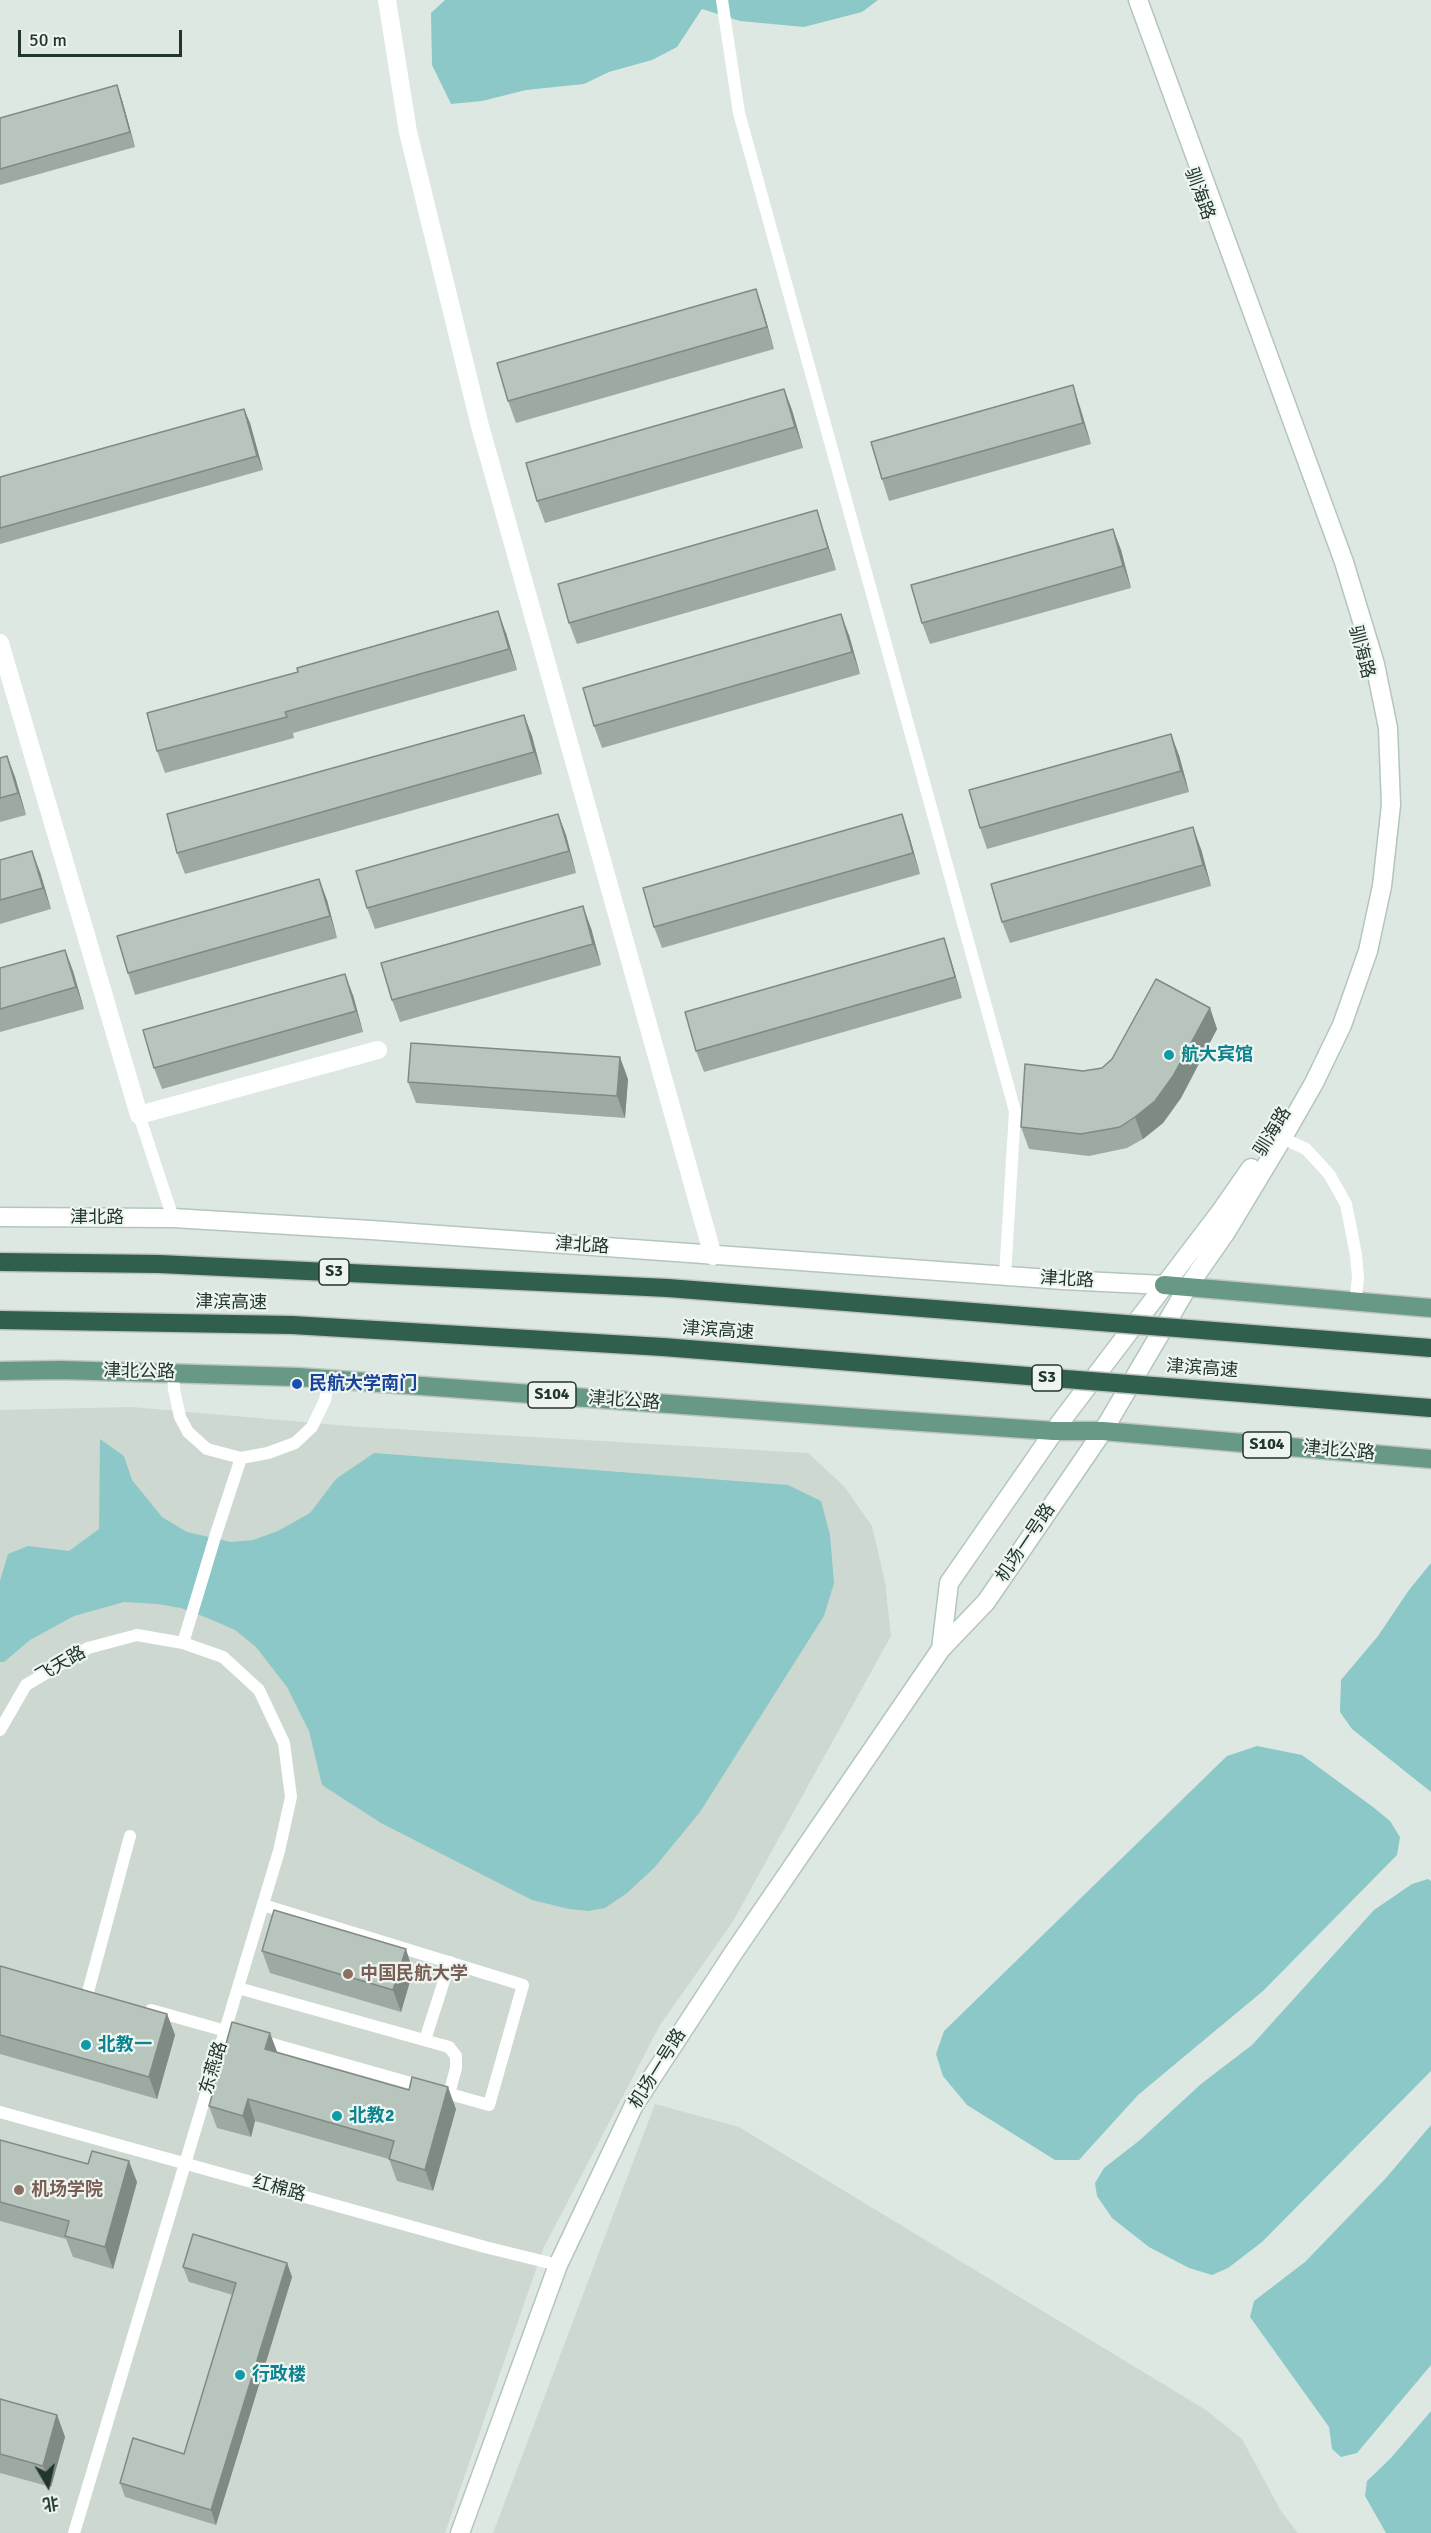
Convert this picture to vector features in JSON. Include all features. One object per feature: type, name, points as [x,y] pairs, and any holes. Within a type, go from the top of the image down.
[{"type":"highway","name":"津滨高速","points":[[0,1262],[159,1264],[668,1288],[1431,1348]]},
{"type":"highway","name":"津滨高速","points":[[0,1320],[292,1325],[663,1347],[1431,1408]]},
{"type":"main road","points":[[387,0],[408,132],[480,426],[713,1256]]},
{"type":"main road","name":"驯海路","points":[[1128,0],[1338,571],[1363,653],[1377,727],[1379,836],[1371,900],[1361,943],[1345,992],[1278,1136],[1226,1232],[1187,1288]]},
{"type":"main road","name":"驯海路","points":[[1138,0],[1344,562],[1376,664],[1388,728],[1391,805],[1381,896],[1368,951],[1342,1026],[1314,1083],[1278,1136],[1164,1285]]},
{"type":"main road","points":[[0,643],[139,1115],[378,1050]]},
{"type":"main road","name":"津北路","points":[[0,1217],[173,1218],[1164,1285]]},
{"type":"main road","points":[[1058,1426],[1164,1285],[1431,1308]]},
{"type":"main road","points":[[1103,1431],[1187,1288]]},
{"type":"main road","name":"津北公路","points":[[0,1358],[289,1365],[1058,1426],[1431,1459]]},
{"type":"main road","name":"津北公路","points":[[0,1371],[173,1373],[329,1379],[1058,1426]]},
{"type":"main road","name":"机场一号路","points":[[941,1649],[949,1583],[1058,1426]]},
{"type":"main road","name":"机场一号路","points":[[460,2533],[558,2265],[634,2105],[732,1955],[941,1649],[986,1602],[1103,1431]]},
{"type":"lane","points":[[722,0],[739,113],[1014,1111],[1005,1276]]},
{"type":"lane","points":[[139,1115],[173,1218]]},
{"type":"lane","points":[[1278,1136],[1306,1149],[1329,1174],[1346,1204],[1356,1255],[1358,1278],[1355,1303]]},
{"type":"lane","points":[[173,1373],[180,1416],[188,1432],[207,1449],[241,1458],[268,1453],[295,1443],[312,1427],[325,1400],[329,1379]]},
{"type":"lane","points":[[183,1644],[214,1537],[241,1458]]},
{"type":"lane","name":"飞天路","points":[[0,1730],[26,1685],[88,1648],[137,1635],[183,1644]]},
{"type":"lane","name":"东燕路","points":[[75,2533],[279,1851],[291,1797],[284,1743],[258,1690],[223,1657],[183,1644]]},
{"type":"lane","points":[[88,1992],[130,1836]]},
{"type":"lane","points":[[134,2005],[489,2105],[523,1985],[263,1905]]},
{"type":"lane","points":[[425,2040],[450,1962]]},
{"type":"lane","points":[[238,1988],[448,2047],[456,2056],[456,2068],[449,2094]]},
{"type":"lane","name":"红棉路","points":[[0,2112],[485,2247],[558,2265]]},
{"type":"shaded area","name":"中国民航大学","points":[[132,1407],[360,1427],[808,1453],[844,1486],[872,1526],[885,1582],[891,1636],[732,1923],[660,2025],[543,2249],[445,2533],[0,2533],[0,1410]]},
{"type":"shaded area","points":[[655,2104],[739,2127],[1206,2410],[1242,2439],[1281,2511],[1298,2533],[493,2533]]},
{"type":"water","points":[[445,0],[878,0],[862,12],[804,27],[740,21],[702,9],[677,47],[652,60],[609,72],[584,84],[526,90],[482,101],[451,104],[432,65],[431,13]]},
{"type":"water","points":[[100,1439],[124,1456],[132,1480],[162,1517],[187,1532],[231,1542],[253,1540],[278,1531],[310,1513],[336,1479],[374,1453],[788,1485],[821,1501],[830,1535],[834,1583],[824,1616],[700,1812],[654,1868],[627,1893],[605,1908],[588,1911],[569,1909],[532,1900],[381,1823],[322,1785],[309,1731],[287,1687],[256,1647],[235,1630],[210,1619],[181,1608],[124,1602],[74,1616],[30,1640],[4,1662],[0,1662],[0,1581],[8,1554],[28,1546],[69,1551],[99,1529]]},
{"type":"water","points":[[1431,1563],[1431,1792],[1352,1729],[1340,1712],[1341,1680],[1378,1636],[1409,1590]]},
{"type":"water","points":[[1257,1746],[1302,1755],[1373,1807],[1390,1821],[1400,1837],[1397,1855],[1263,1991],[1138,2095],[1079,2160],[1055,2160],[967,2105],[943,2076],[936,2054],[944,2031],[1227,1756]]},
{"type":"water","points":[[1428,1879],[1431,1881],[1431,2071],[1262,2242],[1228,2268],[1212,2275],[1189,2268],[1149,2247],[1112,2218],[1097,2196],[1095,2183],[1104,2168],[1140,2140],[1201,2084],[1252,2045],[1374,1910],[1412,1884]]},
{"type":"water","points":[[1431,2125],[1431,2365],[1357,2453],[1341,2457],[1332,2449],[1329,2427],[1250,2317],[1254,2301],[1305,2262],[1386,2178]]},
{"type":"water","points":[[1431,2411],[1431,2533],[1386,2533],[1365,2496],[1367,2481],[1391,2458]]},
{"type":"building","points":[[117,85],[130,132],[0,169],[0,118]]},
{"type":"building","points":[[756,289],[767,327],[508,401],[497,363]]},
{"type":"building","points":[[1073,385],[1083,423],[882,479],[871,442]]},
{"type":"building","points":[[784,389],[795,427],[537,501],[526,463]]},
{"type":"building","points":[[244,409],[257,456],[0,528],[0,477]]},
{"type":"building","points":[[817,510],[828,548],[569,623],[558,584]]},
{"type":"building","points":[[1113,529],[1123,566],[922,623],[911,585]]},
{"type":"building","points":[[498,611],[509,649],[285,712],[287,717],[157,751],[147,713],[298,672],[297,668]]},
{"type":"building","points":[[841,614],[852,652],[594,726],[583,688]]},
{"type":"building","points":[[524,715],[534,752],[177,853],[167,814]]},
{"type":"building","points":[[1171,734],[1181,771],[980,828],[969,790]]},
{"type":"building","points":[[7,756],[18,793],[0,798],[0,758]]},
{"type":"building","points":[[558,814],[569,851],[367,908],[356,871]]},
{"type":"building","points":[[902,814],[913,853],[654,927],[643,888]]},
{"type":"building","points":[[1193,827],[1203,865],[1002,922],[991,884]]},
{"type":"building","points":[[32,851],[43,888],[0,900],[0,860]]},
{"type":"building","points":[[319,879],[330,916],[128,973],[117,936]]},
{"type":"building","points":[[583,906],[593,944],[392,1000],[381,963]]},
{"type":"building","points":[[944,938],[955,977],[696,1051],[685,1012]]},
{"type":"building","points":[[65,950],[76,987],[0,1009],[0,968]]},
{"type":"building","points":[[345,974],[356,1011],[154,1068],[143,1030]]},
{"type":"building","name":"航大宾馆","points":[[1156,979],[1210,1008],[1173,1076],[1155,1101],[1120,1127],[1081,1134],[1021,1127],[1025,1064],[1083,1071],[1102,1068],[1112,1059]]},
{"type":"building","points":[[411,1043],[620,1057],[617,1096],[408,1082]]},
{"type":"building","points":[[274,1910],[406,1949],[393,1990],[262,1951]]},
{"type":"building","name":"北教一","points":[[0,1966],[167,2014],[149,2077],[0,2035]]},
{"type":"building","name":"北教2","points":[[232,2022],[270,2033],[265,2049],[409,2090],[412,2077],[448,2087],[425,2170],[389,2159],[394,2141],[248,2099],[243,2116],[209,2106]]},
{"type":"building","points":[[0,2140],[88,2164],[92,2151],[129,2161],[105,2247],[65,2236],[69,2221],[0,2202]]},
{"type":"building","name":"行政楼","points":[[193,2234],[287,2263],[211,2510],[120,2483],[133,2438],[184,2454],[236,2283],[183,2267]]},
{"type":"building","points":[[0,2399],[57,2415],[43,2466],[0,2454]]},
{"type":"place","name":"航大宾馆","points":[[1169,1055]]},
{"type":"place","name":"民航大学南门","points":[[297,1384]]},
{"type":"place","name":"中国民航大学","points":[[348,1974]]},
{"type":"place","name":"北教一","points":[[86,2045]]},
{"type":"place","name":"北教2","points":[[337,2116]]},
{"type":"place","name":"机场学院","points":[[19,2190]]},
{"type":"place","name":"行政楼","points":[[240,2375]]}]
